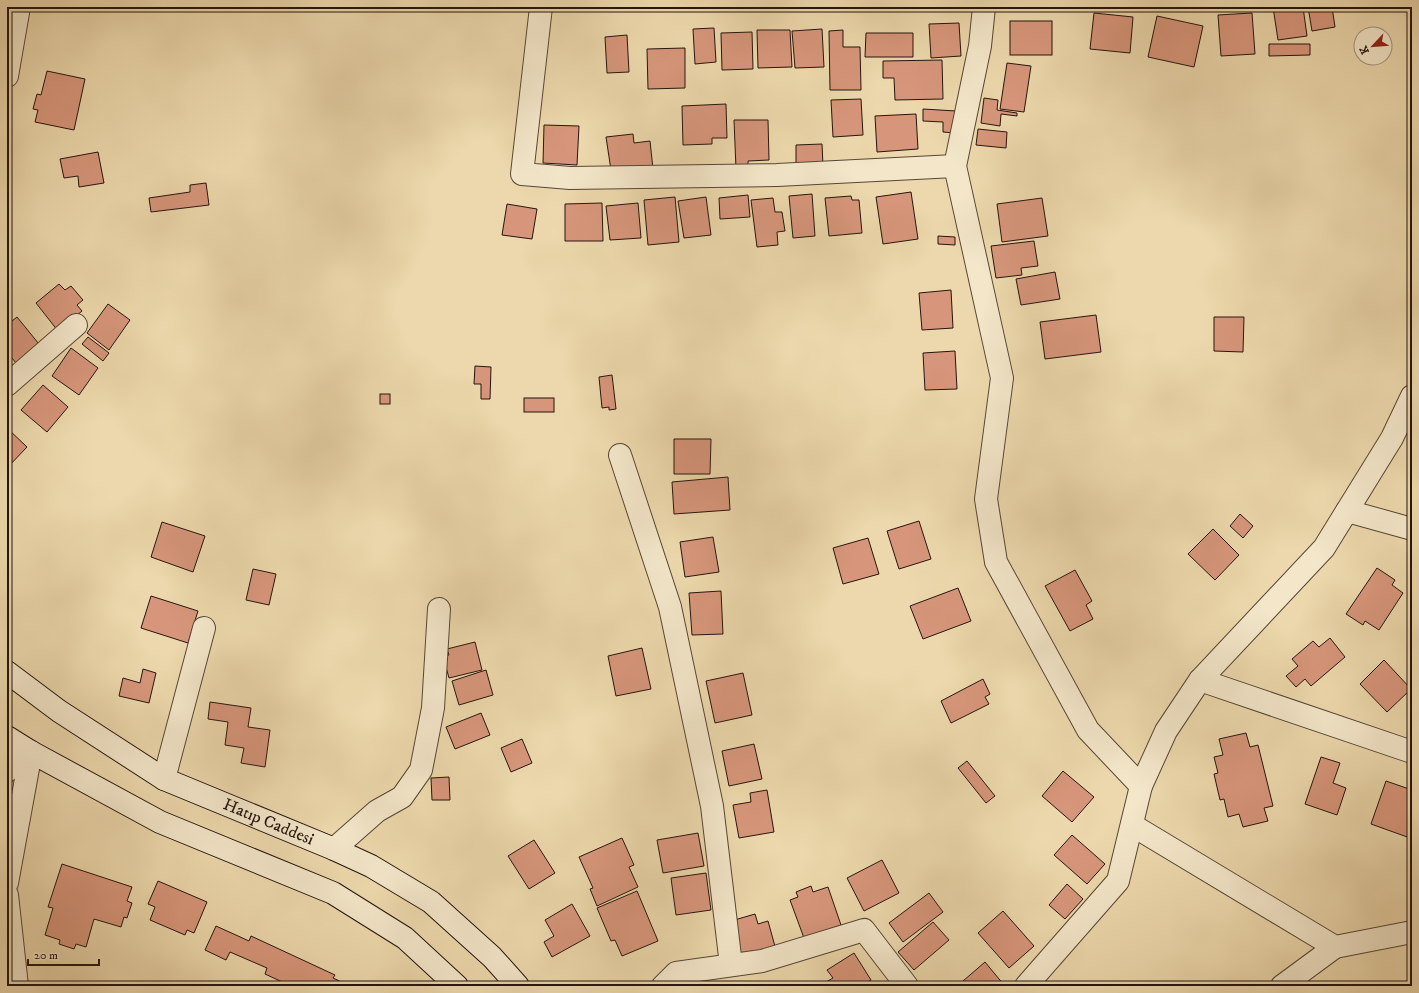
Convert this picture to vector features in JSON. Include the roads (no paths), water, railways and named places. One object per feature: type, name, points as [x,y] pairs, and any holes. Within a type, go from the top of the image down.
[{"type":"street","points":[[7,76],[19,7]]},
{"type":"street","points":[[541,7],[522,174],[570,178],[769,175],[955,166]]},
{"type":"street","points":[[984,7],[980,46],[955,166],[1002,378],[986,499],[996,562],[1088,730],[1141,786]]},
{"type":"street","points":[[7,385],[76,325]]},
{"type":"street","points":[[1026,986],[1118,882],[1141,786],[1166,731],[1200,680],[1324,548],[1392,438],[1412,396]]},
{"type":"street","points":[[620,454],[670,607],[712,806],[731,966]]},
{"type":"street","points":[[1347,511],[1412,529]]},
{"type":"street","points":[[334,848],[377,811],[402,798],[421,770],[433,708],[439,609]]},
{"type":"street","points":[[164,779],[204,628]]},
{"type":"street","name":"Hatıp Caddesi","points":[[7,672],[60,711],[164,779],[334,848],[371,866],[431,902],[492,957],[518,986]]},
{"type":"street","points":[[1200,680],[1412,752]]},
{"type":"street","points":[[7,737],[31,752],[160,822],[333,893],[405,938],[457,986]]},
{"type":"street","points":[[7,771],[31,752]]},
{"type":"street","points":[[7,883],[31,752]]},
{"type":"street","points":[[1132,825],[1335,947]]},
{"type":"street","points":[[7,895],[17,986]]},
{"type":"street","points":[[663,986],[676,973],[762,961],[864,930],[907,986]]},
{"type":"street","points":[[1282,986],[1335,947],[1412,932]]}]
